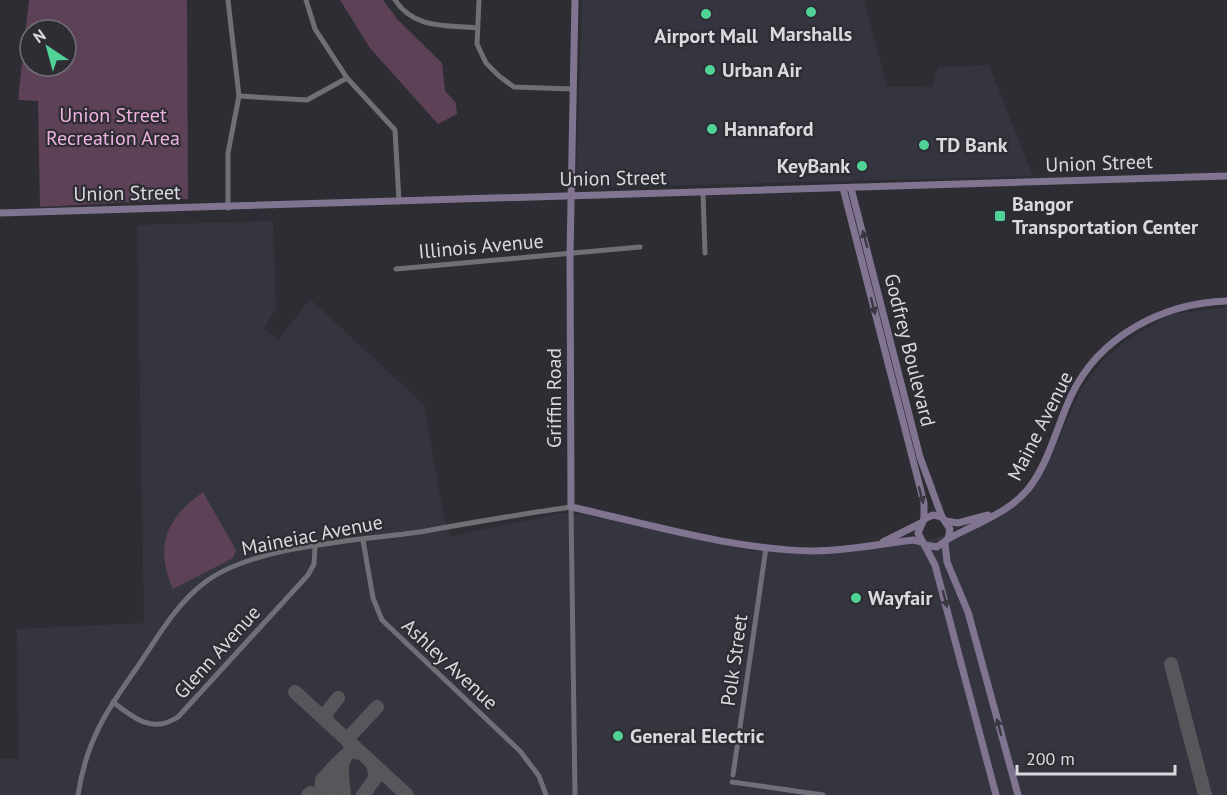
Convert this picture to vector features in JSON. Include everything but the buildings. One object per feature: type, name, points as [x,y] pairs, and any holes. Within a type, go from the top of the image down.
[{"type":"street","points":[[228,0],[239,96],[228,153],[228,208]]},
{"type":"street","points":[[306,0],[315,29],[347,78],[395,130],[399,201]]},
{"type":"street","points":[[395,0],[401,10],[421,24],[476,28]]},
{"type":"street","points":[[479,0],[477,44],[486,63],[514,87],[572,89]]},
{"type":"street","name":"Griffin Road","points":[[575,0],[570,196],[575,795]]},
{"type":"street","points":[[239,96],[307,100],[347,78]]},
{"type":"street","name":"Union Street","points":[[0,213],[228,208],[1227,176]]},
{"type":"street","name":"Godfrey Boulevard","points":[[847,188],[920,457],[944,519]]},
{"type":"street","name":"Godfrey Boulevard","points":[[847,188],[924,503],[922,521]]},
{"type":"street","points":[[703,193],[705,253]]},
{"type":"street","name":"Illinois Avenue","points":[[396,269],[640,247]]},
{"type":"street","name":"Maine Avenue","points":[[946,541],[1007,508],[1022,496],[1037,475],[1072,394],[1100,354],[1139,324],[1166,311],[1198,302],[1227,301]]},
{"type":"street","points":[[571,507],[766,548],[814,551],[913,540],[938,547],[946,541]]},
{"type":"street","name":"Maineiac Avenue","points":[[78,795],[90,744],[112,702],[179,607],[204,583],[232,566],[270,555],[315,547],[571,507]]},
{"type":"street","name":"Maine Avenue","points":[[944,519],[952,523],[968,521],[1007,508]]},
{"type":"street","points":[[875,546],[933,515],[944,519],[950,529],[946,541],[947,562],[968,612],[1018,795]]},
{"type":"street","points":[[922,521],[918,533],[935,565],[996,795]]},
{"type":"street","name":"Ashley Avenue","points":[[363,540],[373,598],[382,620],[520,751],[539,776],[546,795]]},
{"type":"street","name":"Glenn Avenue","points":[[112,702],[141,722],[150,725],[160,725],[178,717],[308,575],[314,564],[315,547]]},
{"type":"street","name":"Polk Street","points":[[766,548],[732,779],[822,795]]},
{"type":"shaded area","points":[[582,0],[864,0],[887,87],[932,86],[938,67],[989,65],[1033,176],[580,188],[576,180]]},
{"type":"shaded area","points":[[273,221],[276,309],[264,328],[278,340],[310,299],[424,405],[444,517],[450,536],[562,513],[587,515],[751,551],[920,542],[969,529],[1001,516],[1028,496],[1051,456],[1082,387],[1103,360],[1127,340],[1169,315],[1227,307],[1227,795],[0,795],[0,759],[18,759],[17,629],[144,623],[137,225]]},
{"type":"green space","name":"Union Street Recreation Area","points":[[29,0],[187,0],[188,199],[40,207],[38,101],[18,100],[20,78],[78,78],[78,18],[27,18]]},
{"type":"green space","points":[[340,0],[383,0],[398,20],[442,63],[445,91],[456,103],[457,114],[438,124],[370,48]]},
{"type":"green space","points":[[203,492],[236,550],[233,558],[173,589],[164,559],[167,534],[180,512]]},
{"type":"taxiway","points":[[1171,664],[1205,795]]},
{"type":"taxiway","points":[[295,692],[407,795]]},
{"type":"taxiway","points":[[327,722],[326,713],[338,698]]},
{"type":"taxiway","points":[[348,742],[350,736],[377,707]]},
{"type":"taxiway","points":[[344,795],[342,765],[351,751],[360,753]]},
{"type":"taxiway","points":[[332,795],[333,768],[344,757]]},
{"type":"taxiway","points":[[363,795],[376,777],[373,764]]},
{"type":"taxiway","points":[[321,795],[322,780],[333,768]]},
{"type":"place","name":"Marshalls","points":[[811,12]]},
{"type":"place","name":"Airport Mall","points":[[706,14]]},
{"type":"place","name":"Urban Air","points":[[710,70]]},
{"type":"place","name":"Hannaford","points":[[712,129]]},
{"type":"place","name":"TD Bank","points":[[924,145]]},
{"type":"place","name":"KeyBank","points":[[862,166]]},
{"type":"place","name":"Bangor Transportation Center","points":[[1000,216]]},
{"type":"place","name":"Wayfair","points":[[856,598]]},
{"type":"place","name":"General Electric","points":[[618,736]]}]
